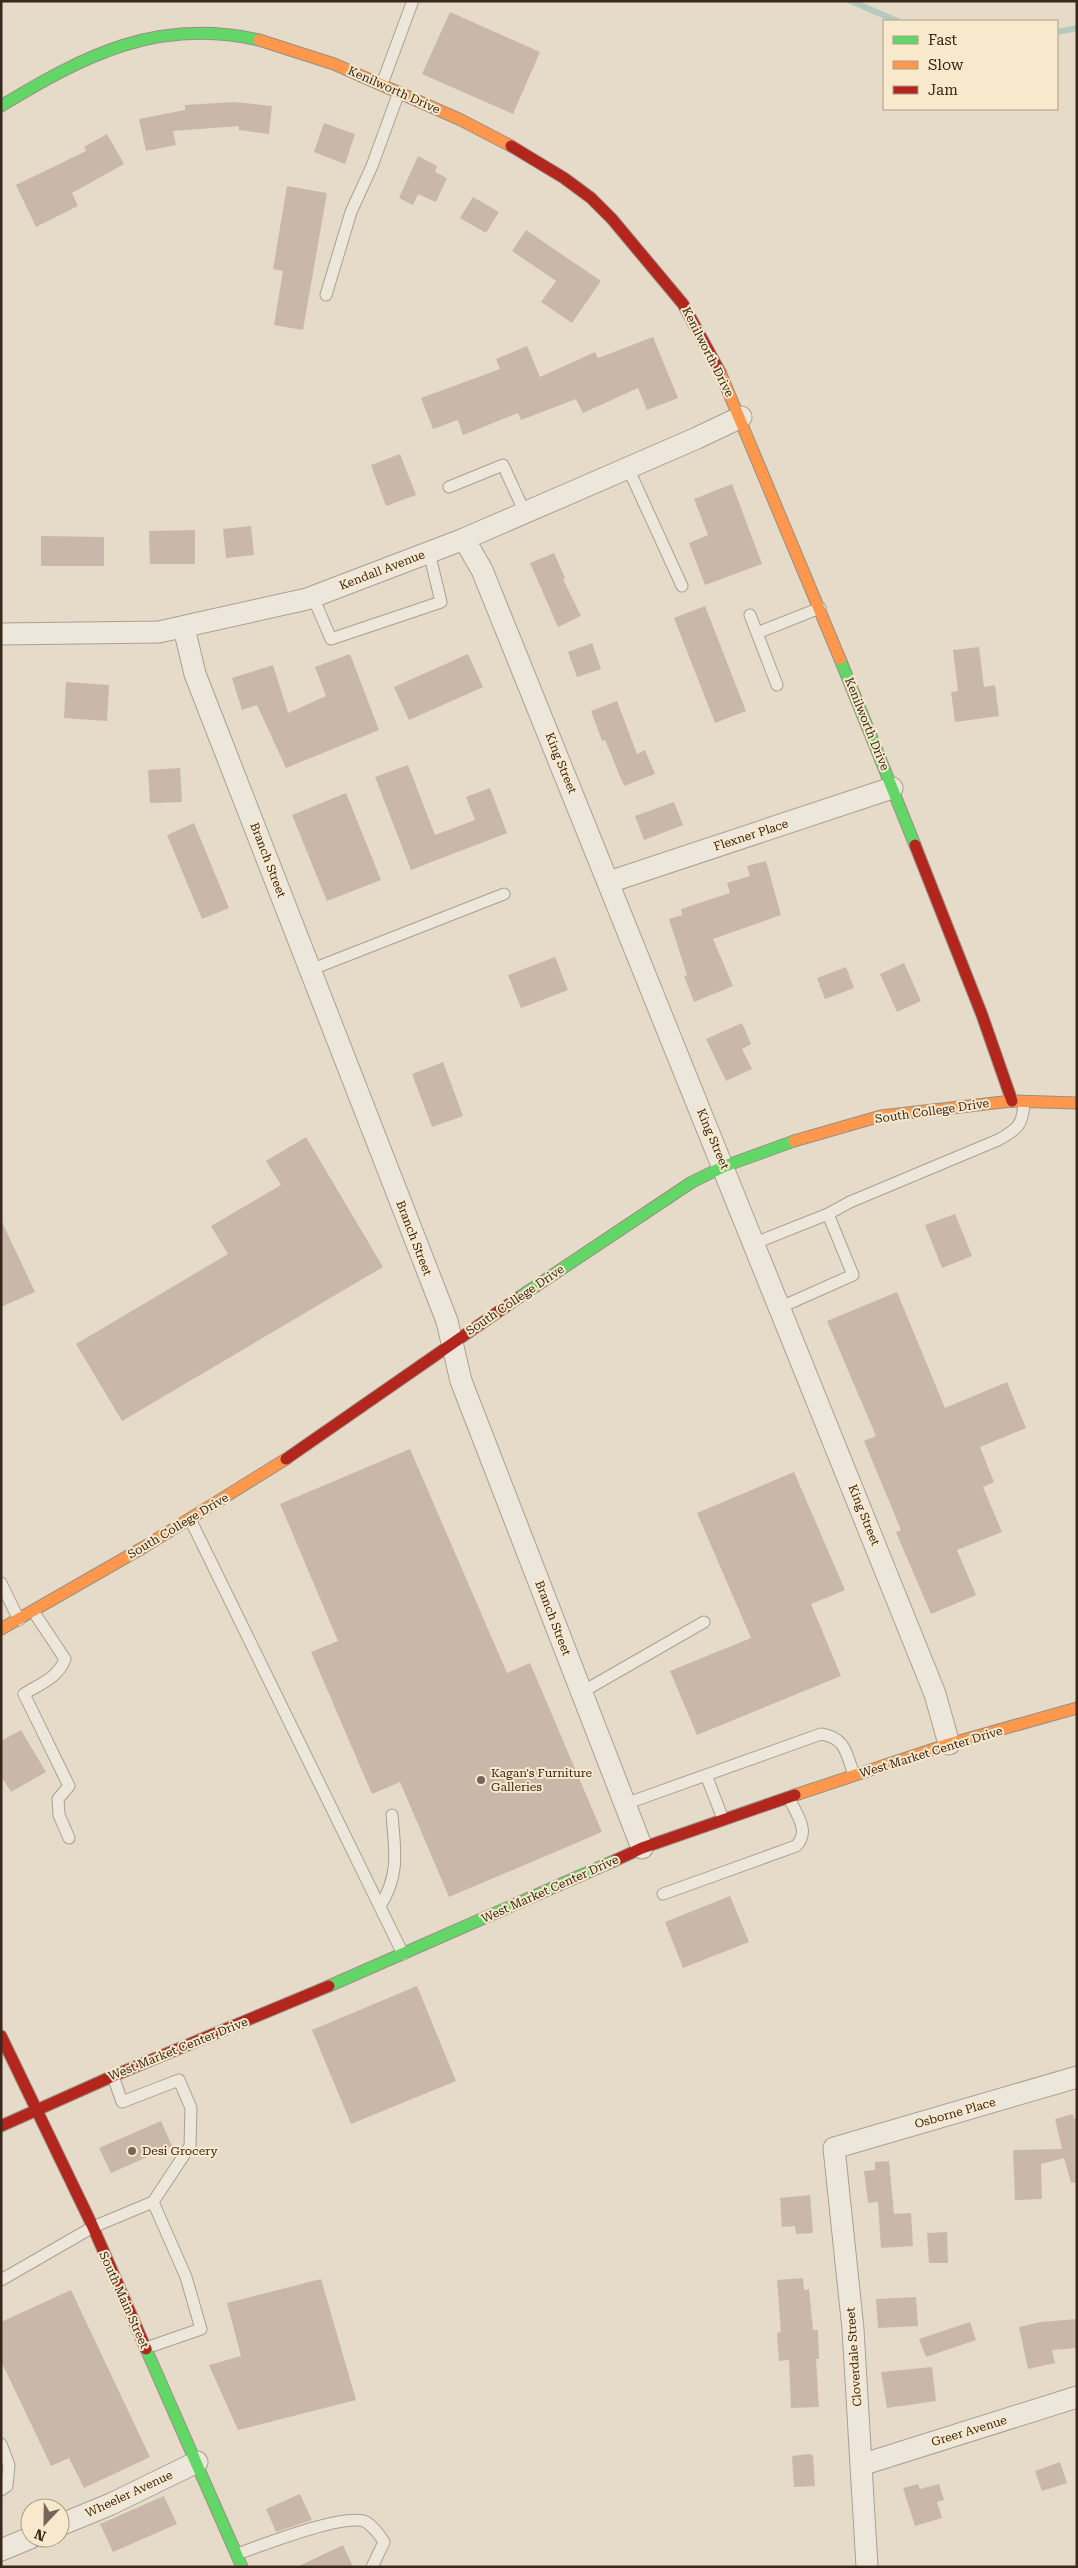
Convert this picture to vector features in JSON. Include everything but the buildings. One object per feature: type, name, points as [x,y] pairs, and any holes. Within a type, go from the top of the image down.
[{"type":"main road","name":"Kenilworth Drive","points":[[1,106],[44,79],[87,59],[135,41],[185,32],[231,34],[282,46],[382,84],[473,126],[542,163],[584,192],[616,223],[678,295],[695,322],[740,417],[820,608],[892,788],[982,1015],[1012,1101]]},
{"type":"main road","name":"South College Drive","points":[[1,1630],[303,1450],[453,1342],[692,1182],[725,1166],[808,1136],[881,1116],[1012,1101],[1077,1103]]},
{"type":"main road","name":"West Market Center Drive","points":[[1,2126],[113,2076],[173,2066],[298,2000],[642,1848],[788,1796],[949,1744],[1077,1708]]},
{"type":"main road","name":"South Main Street","points":[[1,2036],[93,2227],[242,2567]]},
{"type":"street","name":"Kendall Avenue","points":[[1,634],[159,632],[184,628],[313,597],[464,539],[740,417]]},
{"type":"street","name":"King Street","points":[[464,539],[482,570],[676,1052],[756,1242],[935,1694],[949,1744]]},
{"type":"street","name":"Branch Street","points":[[184,628],[195,674],[447,1321],[460,1380],[642,1848]]},
{"type":"street","name":"Flexner Place","points":[[609,882],[892,788]]},
{"type":"street","name":"Osborne Place","points":[[834,2148],[1077,2077]]},
{"type":"street","name":"Cloverdale Street","points":[[834,2148],[852,2329],[868,2567]]},
{"type":"street","name":"Greer Avenue","points":[[861,2465],[1077,2397]]},
{"type":"street","name":"Wheeler Avenue","points":[[70,2521],[111,2504],[197,2462]]},
{"type":"street","points":[[1,2550],[20,2542]]},
{"type":"lane","points":[[382,84],[412,3]]},
{"type":"lane","points":[[326,295],[351,212],[372,166],[399,92]]},
{"type":"lane","points":[[449,487],[503,465],[525,513]]},
{"type":"lane","points":[[628,468],[682,586]]},
{"type":"lane","points":[[313,597],[331,640],[441,602],[430,552]]},
{"type":"lane","points":[[757,633],[820,608]]},
{"type":"lane","points":[[750,615],[777,685]]},
{"type":"lane","points":[[310,970],[504,894]]},
{"type":"lane","points":[[756,1242],[828,1214],[850,1202],[1007,1135],[1016,1130],[1023,1118],[1024,1102]]},
{"type":"lane","points":[[781,1307],[853,1275],[828,1214]]},
{"type":"lane","points":[[190,1519],[404,1954]]},
{"type":"lane","points":[[1,1583],[19,1620]]},
{"type":"lane","points":[[33,1611],[65,1659],[61,1669],[54,1677],[24,1694],[70,1786],[58,1799],[59,1815],[69,1838]]},
{"type":"lane","points":[[582,1692],[704,1622]]},
{"type":"lane","points":[[625,1804],[821,1734],[834,1736],[841,1742],[854,1775]]},
{"type":"lane","points":[[706,1775],[723,1819]]},
{"type":"lane","points":[[663,1894],[796,1846],[802,1840],[804,1831],[788,1796]]},
{"type":"lane","points":[[380,1906],[392,1883],[396,1866],[392,1815]]},
{"type":"lane","points":[[1,2280],[93,2227],[153,2202],[190,2146],[190,2108],[173,2066],[122,2102],[113,2076]]},
{"type":"lane","points":[[145,2348],[200,2328],[186,2277],[153,2202]]},
{"type":"lane","points":[[1,2444],[9,2465],[7,2486],[1,2490]]},
{"type":"lane","points":[[237,2554],[311,2529],[346,2521],[365,2522],[378,2531],[384,2542],[372,2567]]},
{"type":"waterway","points":[[851,1],[895,20]]},
{"type":"waterway","points":[[1058,32],[1077,28]]},
{"type":"traffic: fast","points":[[1,106],[63,71],[93,57],[124,45],[155,37],[188,33],[222,34],[259,40]]},
{"type":"traffic: fast","points":[[840,659],[915,845]]},
{"type":"traffic: fast","points":[[518,1298],[692,1182],[725,1166],[794,1141]]},
{"type":"traffic: fast","points":[[329,1986],[616,1860]]},
{"type":"traffic: fast","points":[[146,2349],[242,2567]]},
{"type":"traffic: slow","points":[[259,40],[334,64],[461,120],[511,146]]},
{"type":"traffic: slow","points":[[720,372],[840,659]]},
{"type":"traffic: slow","points":[[794,1141],[881,1116],[1012,1101],[1077,1103]]},
{"type":"traffic: slow","points":[[1,1629],[144,1547],[286,1459]]},
{"type":"traffic: slow","points":[[795,1795],[949,1744],[1077,1708]]},
{"type":"traffic: jam","points":[[511,146],[564,178],[591,198],[612,219],[683,304],[720,372]]},
{"type":"traffic: jam","points":[[915,845],[982,1015],[1012,1101]]},
{"type":"traffic: jam","points":[[286,1459],[518,1298]]},
{"type":"traffic: jam","points":[[616,1860],[642,1848],[795,1795]]},
{"type":"traffic: jam","points":[[1,2126],[113,2076],[329,1986]]},
{"type":"traffic: jam","points":[[1,2036],[93,2227],[146,2349]]},
{"type":"place","name":"Kagan's Furniture Galleries","points":[[481,1780]]},
{"type":"place","name":"Desi Grocery","points":[[132,2151]]}]
